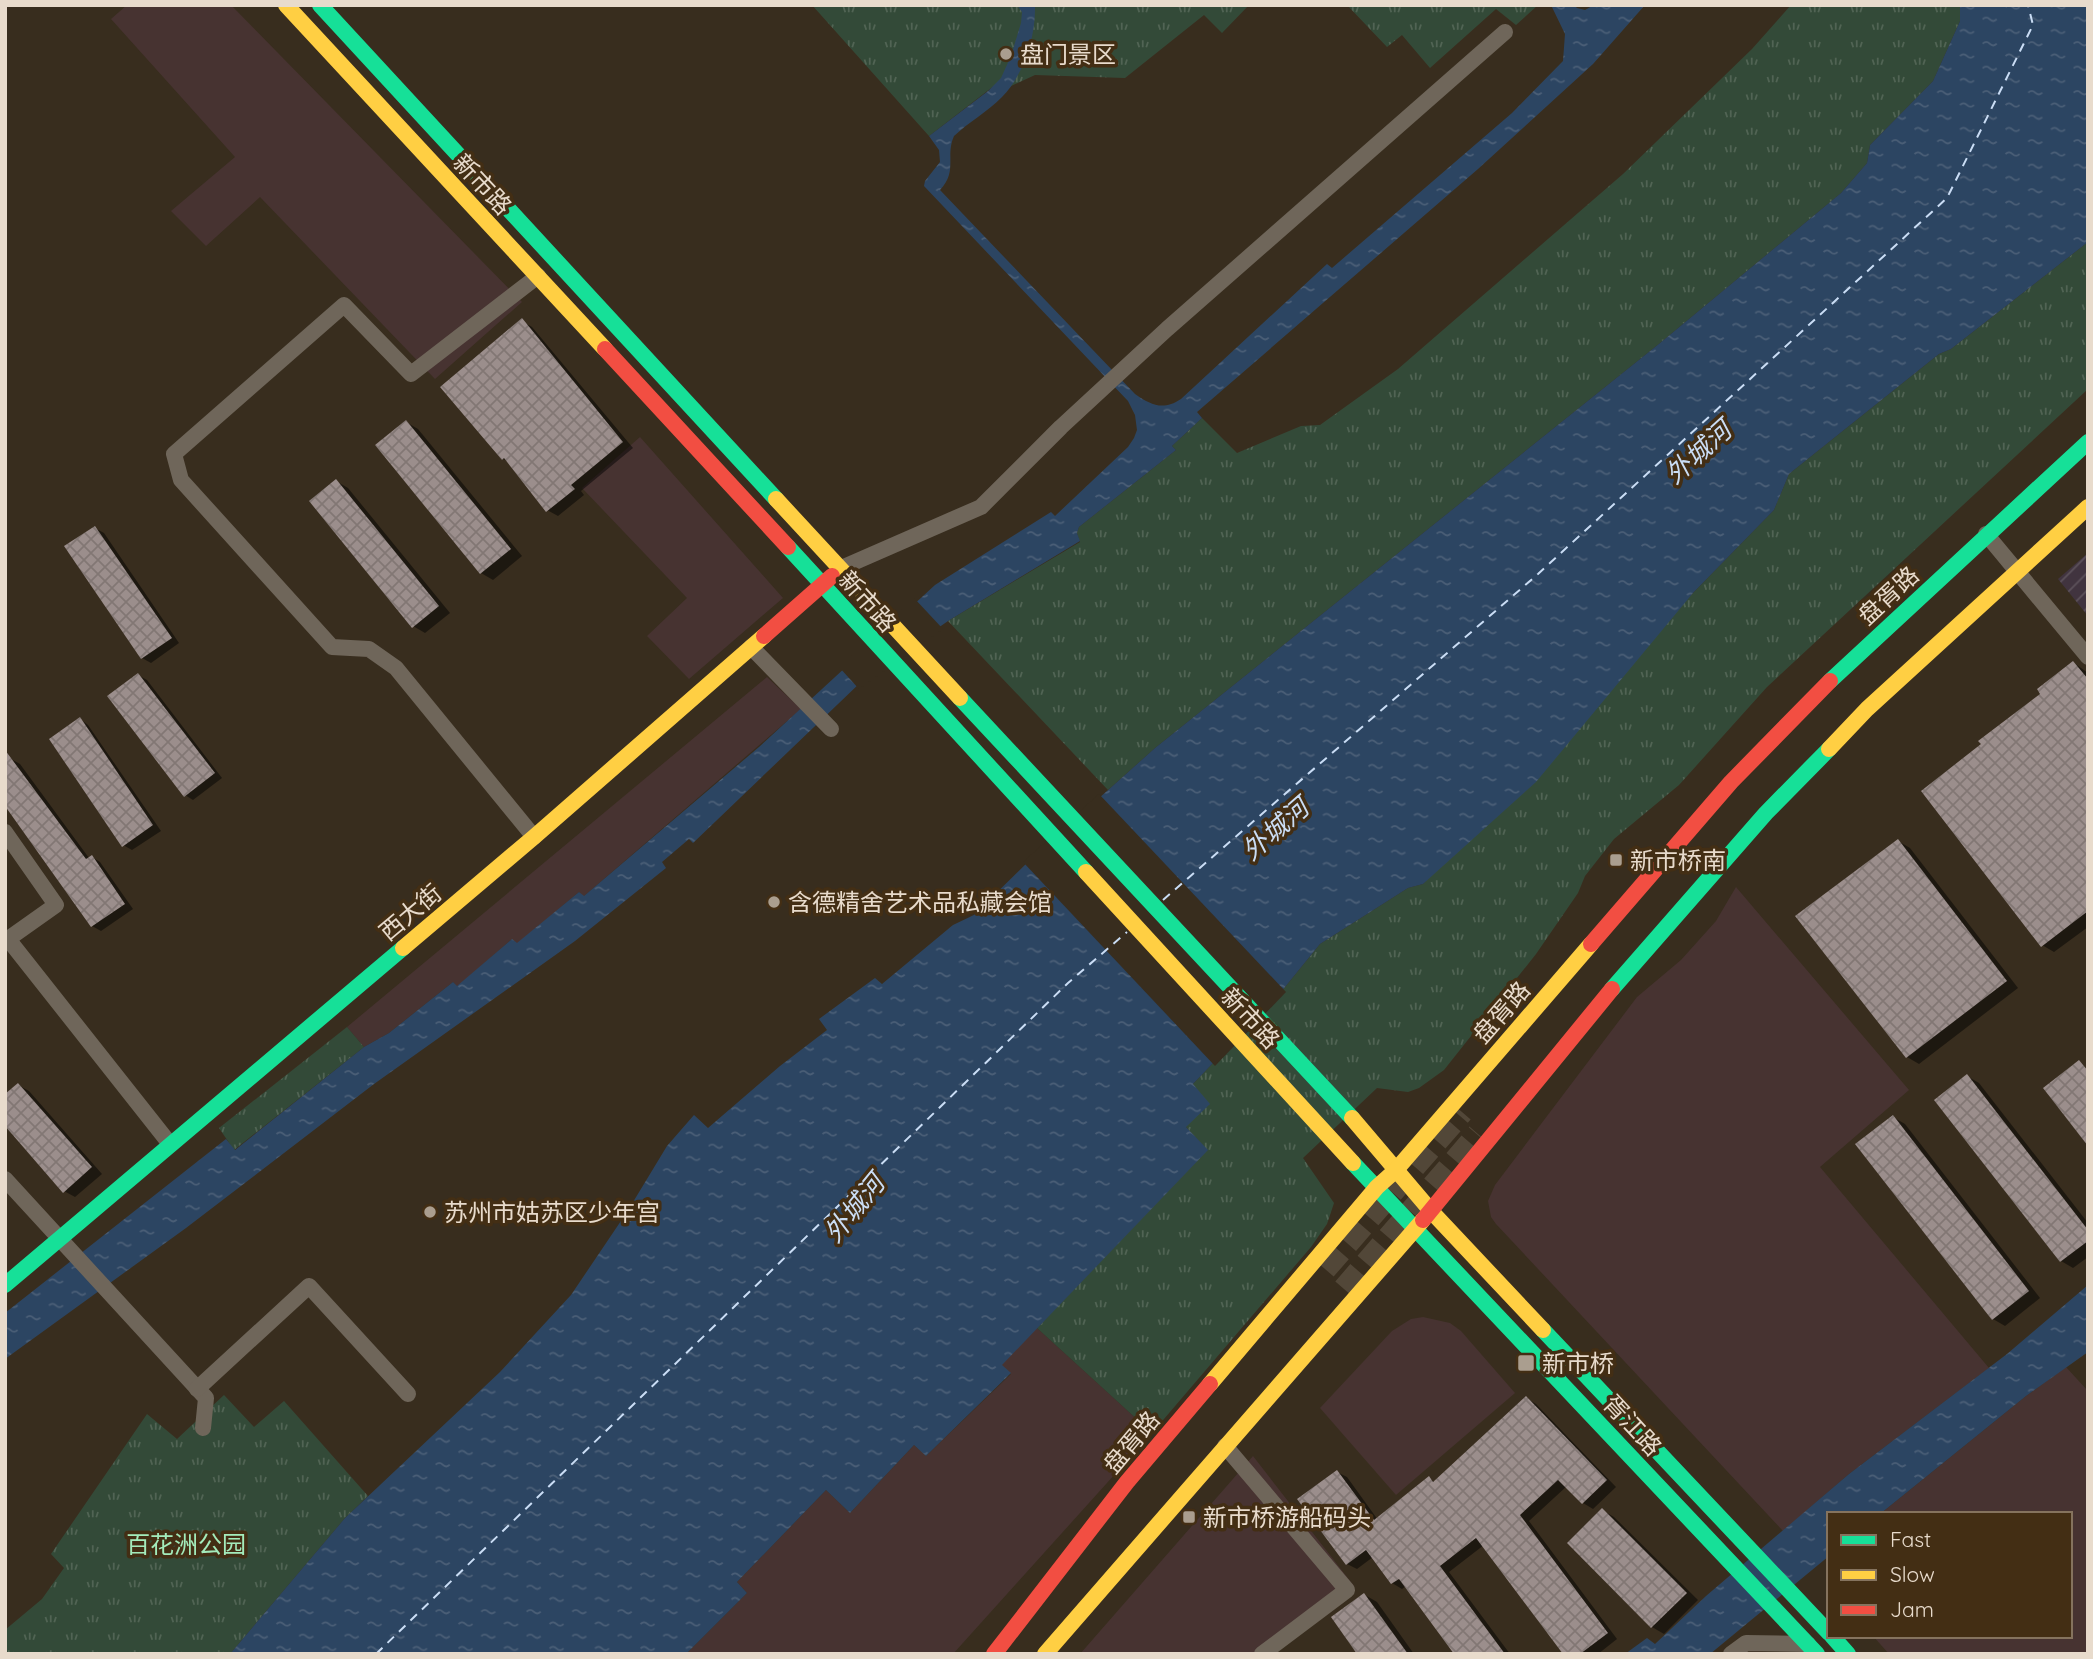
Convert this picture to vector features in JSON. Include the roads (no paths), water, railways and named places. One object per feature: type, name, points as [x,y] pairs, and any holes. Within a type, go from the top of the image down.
[{"type":"main road","name":"新市路","points":[[286,5],[1355,1165],[1416,1227]]},
{"type":"main road","name":"新市路","points":[[320,5],[839,569],[1373,1140],[1431,1211]]},
{"type":"main road","name":"盘胥路","points":[[995,1654],[1126,1482],[1377,1187],[1395,1170],[1731,782],[1798,711],[2088,442]]},
{"type":"main road","points":[[1478,1134],[1684,893],[1867,709],[2088,507]]},
{"type":"main road","name":"西大街","points":[[5,1284],[534,837],[839,569]]},
{"type":"main road","points":[[1462,1112],[1660,884],[1731,782]]},
{"type":"main road","points":[[1045,1654],[1431,1211],[1628,970],[1766,813]]},
{"type":"main road","name":"胥江路","points":[[1431,1211],[1827,1632]]},
{"type":"main road","name":"胥江路","points":[[1416,1227],[1812,1649]]},
{"type":"main road","points":[[1050,1581],[1325,1269]]},
{"type":"main road","points":[[1083,1609],[1168,1494],[1344,1289]]},
{"type":"main road","name":"胥江路","points":[[1833,1638],[1848,1654]]},
{"type":"street","points":[[839,569],[981,507],[1118,373],[1505,32]]},
{"type":"street","points":[[534,837],[396,668],[369,649],[332,647],[181,480],[174,454],[344,305],[411,374],[538,276]]},
{"type":"street","points":[[1986,534],[2088,657]]},
{"type":"street","points":[[751,647],[831,729]]},
{"type":"street","points":[[5,832],[56,905],[8,939],[170,1144]]},
{"type":"street","points":[[5,1179],[206,1398],[203,1428]]},
{"type":"street","points":[[197,1389],[309,1286],[408,1394]]},
{"type":"street","points":[[1225,1446],[1347,1590],[1262,1654]]},
{"type":"street","points":[[1731,1654],[1746,1643],[1812,1649]]},
{"type":"water","points":[[1017,5],[1035,5],[1033,33],[1026,57],[1016,79],[1002,97],[954,136],[949,176],[940,190],[1135,394],[1152,404],[1163,406],[1181,399],[1327,264],[1332,268],[1512,113],[1563,61],[1565,34],[1551,5],[1574,5],[1585,10],[1594,5],[1645,5],[1593,64],[1478,169],[1197,412],[1202,418],[1172,446],[1176,450],[1079,527],[1077,533],[1080,541],[948,621],[862,681],[693,843],[689,839],[662,862],[666,868],[575,941],[374,1084],[186,1228],[5,1359],[5,1313],[226,1139],[235,1150],[364,1047],[389,1033],[453,982],[457,986],[512,939],[517,943],[579,892],[584,896],[759,747],[935,585],[1051,512],[1055,516],[1128,447],[1137,430],[1135,415],[1128,401],[924,186],[940,162],[939,150],[929,136],[1001,78],[1021,23],[1022,12]]},
{"type":"water","name":"外城河","points":[[1960,5],[2088,5],[2088,242],[1951,349],[1939,354],[1789,474],[1774,510],[1693,593],[1536,782],[1423,884],[1408,888],[1320,944],[1281,992],[1193,1084],[1210,1104],[1186,1127],[1208,1150],[1002,1365],[1011,1373],[926,1456],[914,1445],[850,1513],[826,1490],[737,1582],[747,1593],[686,1654],[230,1654],[345,1518],[500,1372],[571,1295],[627,1212],[667,1146],[694,1115],[708,1128],[827,1030],[819,1019],[875,978],[882,984],[953,925],[974,915],[1031,859],[1155,748],[1660,343],[1841,193],[1867,163],[1870,145],[1933,81],[1960,21]]},
{"type":"water","points":[[2088,1285],[2088,1352],[2026,1396],[1882,1512],[1827,1512],[1827,1558],[1710,1654],[1625,1654],[1647,1638],[1655,1644],[1706,1596],[1849,1474],[2007,1354]]},
{"type":"tunnel","points":[[1325,1269],[1462,1112]]},
{"type":"tunnel","points":[[1344,1289],[1478,1134]]},
{"type":"place","name":"盘门景区","points":[[1006,54]]},
{"type":"place","name":"新市桥南","points":[[1616,860]]},
{"type":"place","name":"含德精舍艺术品私藏会馆","points":[[774,902]]},
{"type":"place","name":"苏州市姑苏区少年宫","points":[[430,1212]]},
{"type":"place","name":"新市桥","points":[[1526,1363]]},
{"type":"place","name":"新市桥游船码头","points":[[1189,1517]]},
{"type":"park label","name":"百花洲公园","points":[[186,1544]]}]
